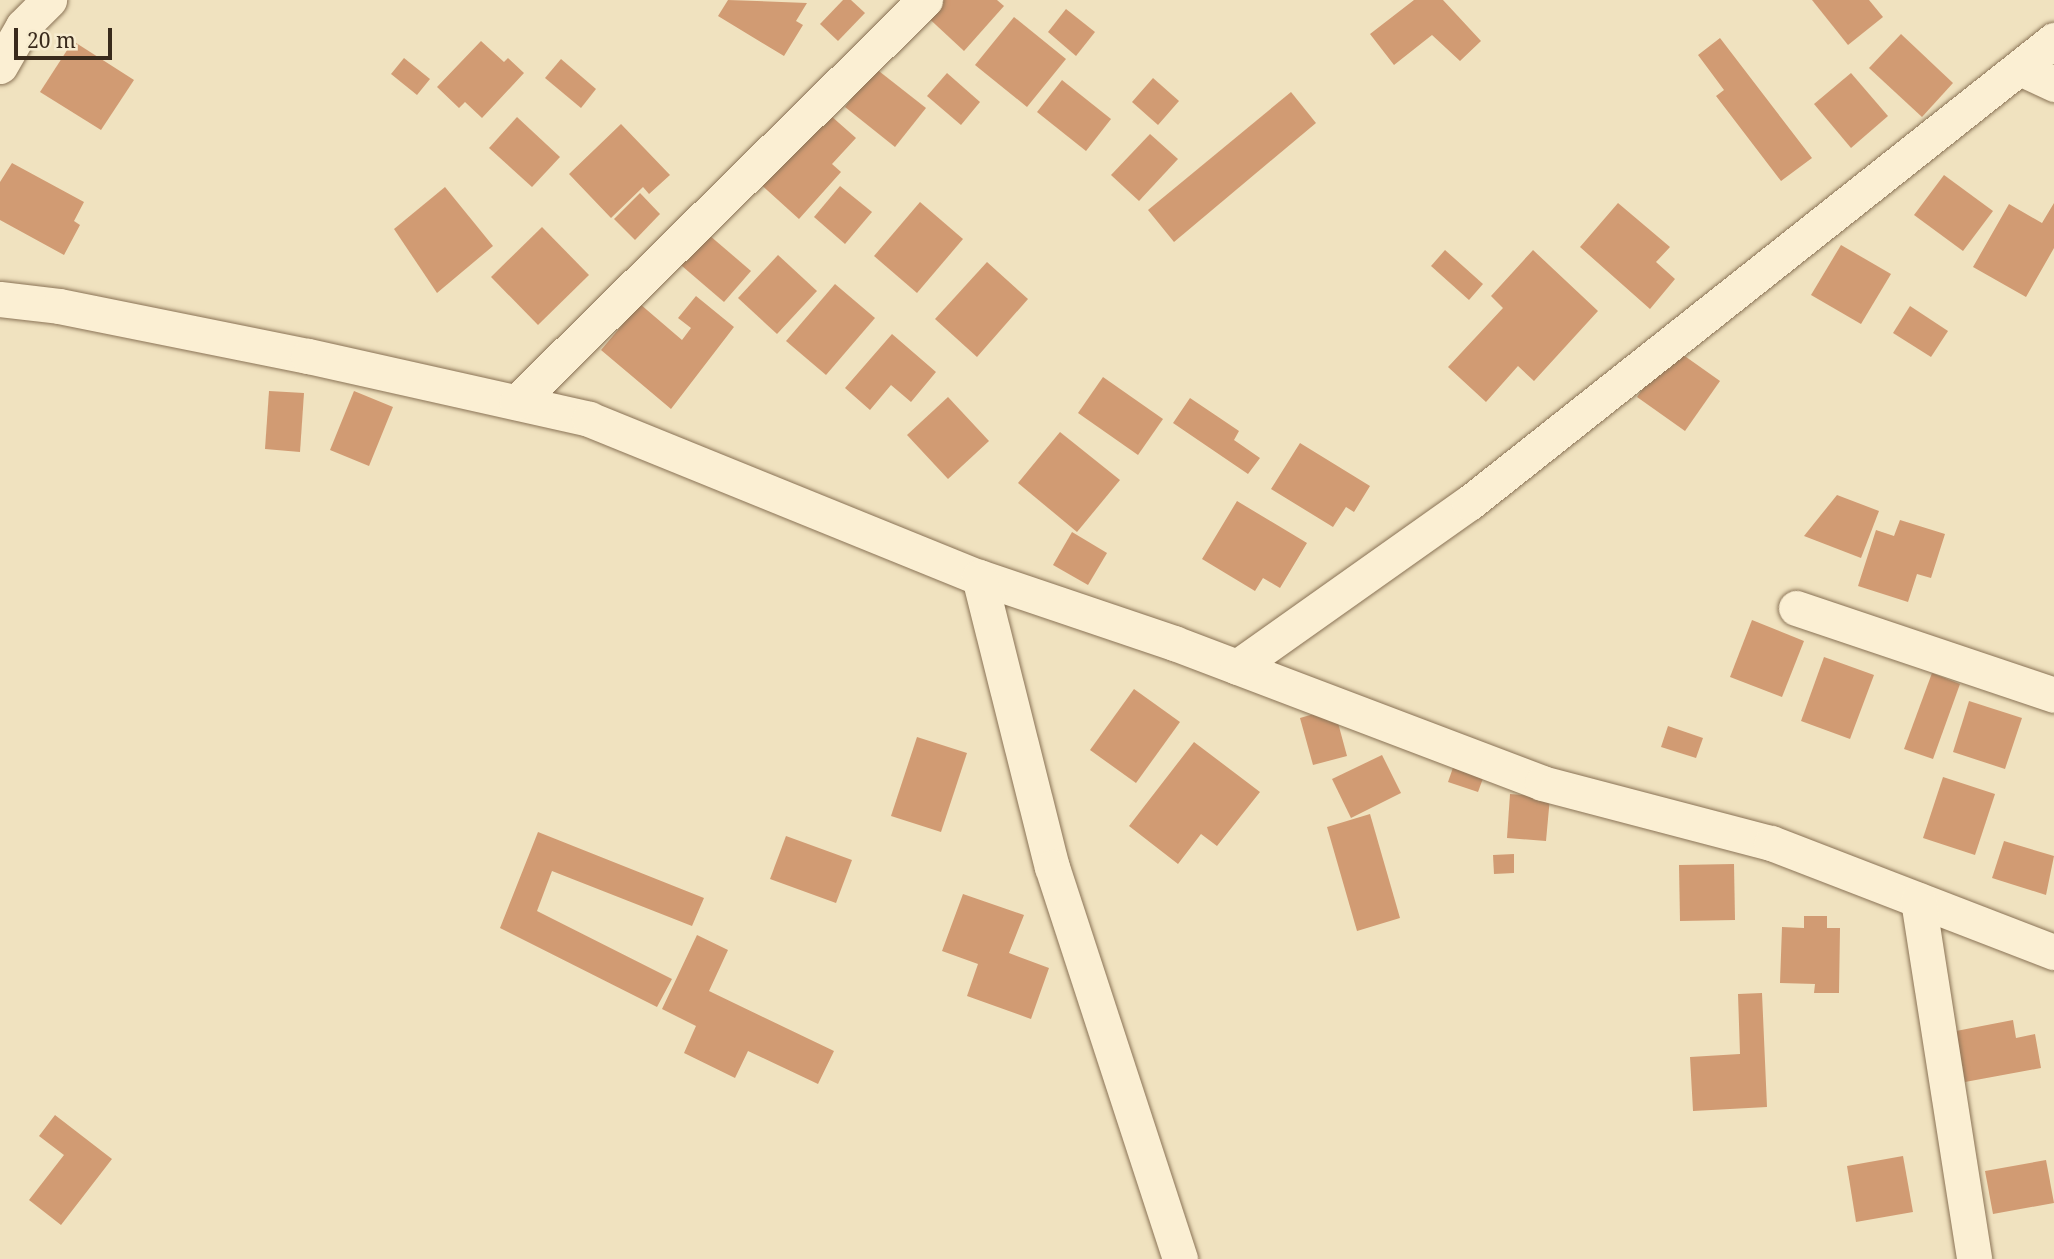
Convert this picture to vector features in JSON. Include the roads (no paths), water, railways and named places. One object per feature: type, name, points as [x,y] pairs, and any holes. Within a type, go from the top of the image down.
[{"type":"street","points":[[0,66],[23,26],[49,0]]},
{"type":"street","points":[[516,402],[925,0]]},
{"type":"street","points":[[1237,667],[1468,503],[2054,40]]},
{"type":"street","points":[[2020,68],[2054,84]]},
{"type":"street","points":[[0,299],[59,306],[589,419],[979,577],[1237,667],[1542,783],[1771,843],[2054,952]]},
{"type":"street","points":[[979,577],[1052,867],[1181,1259]]},
{"type":"street","points":[[1796,608],[2054,695]]},
{"type":"street","points":[[1918,900],[1974,1259]]}]
